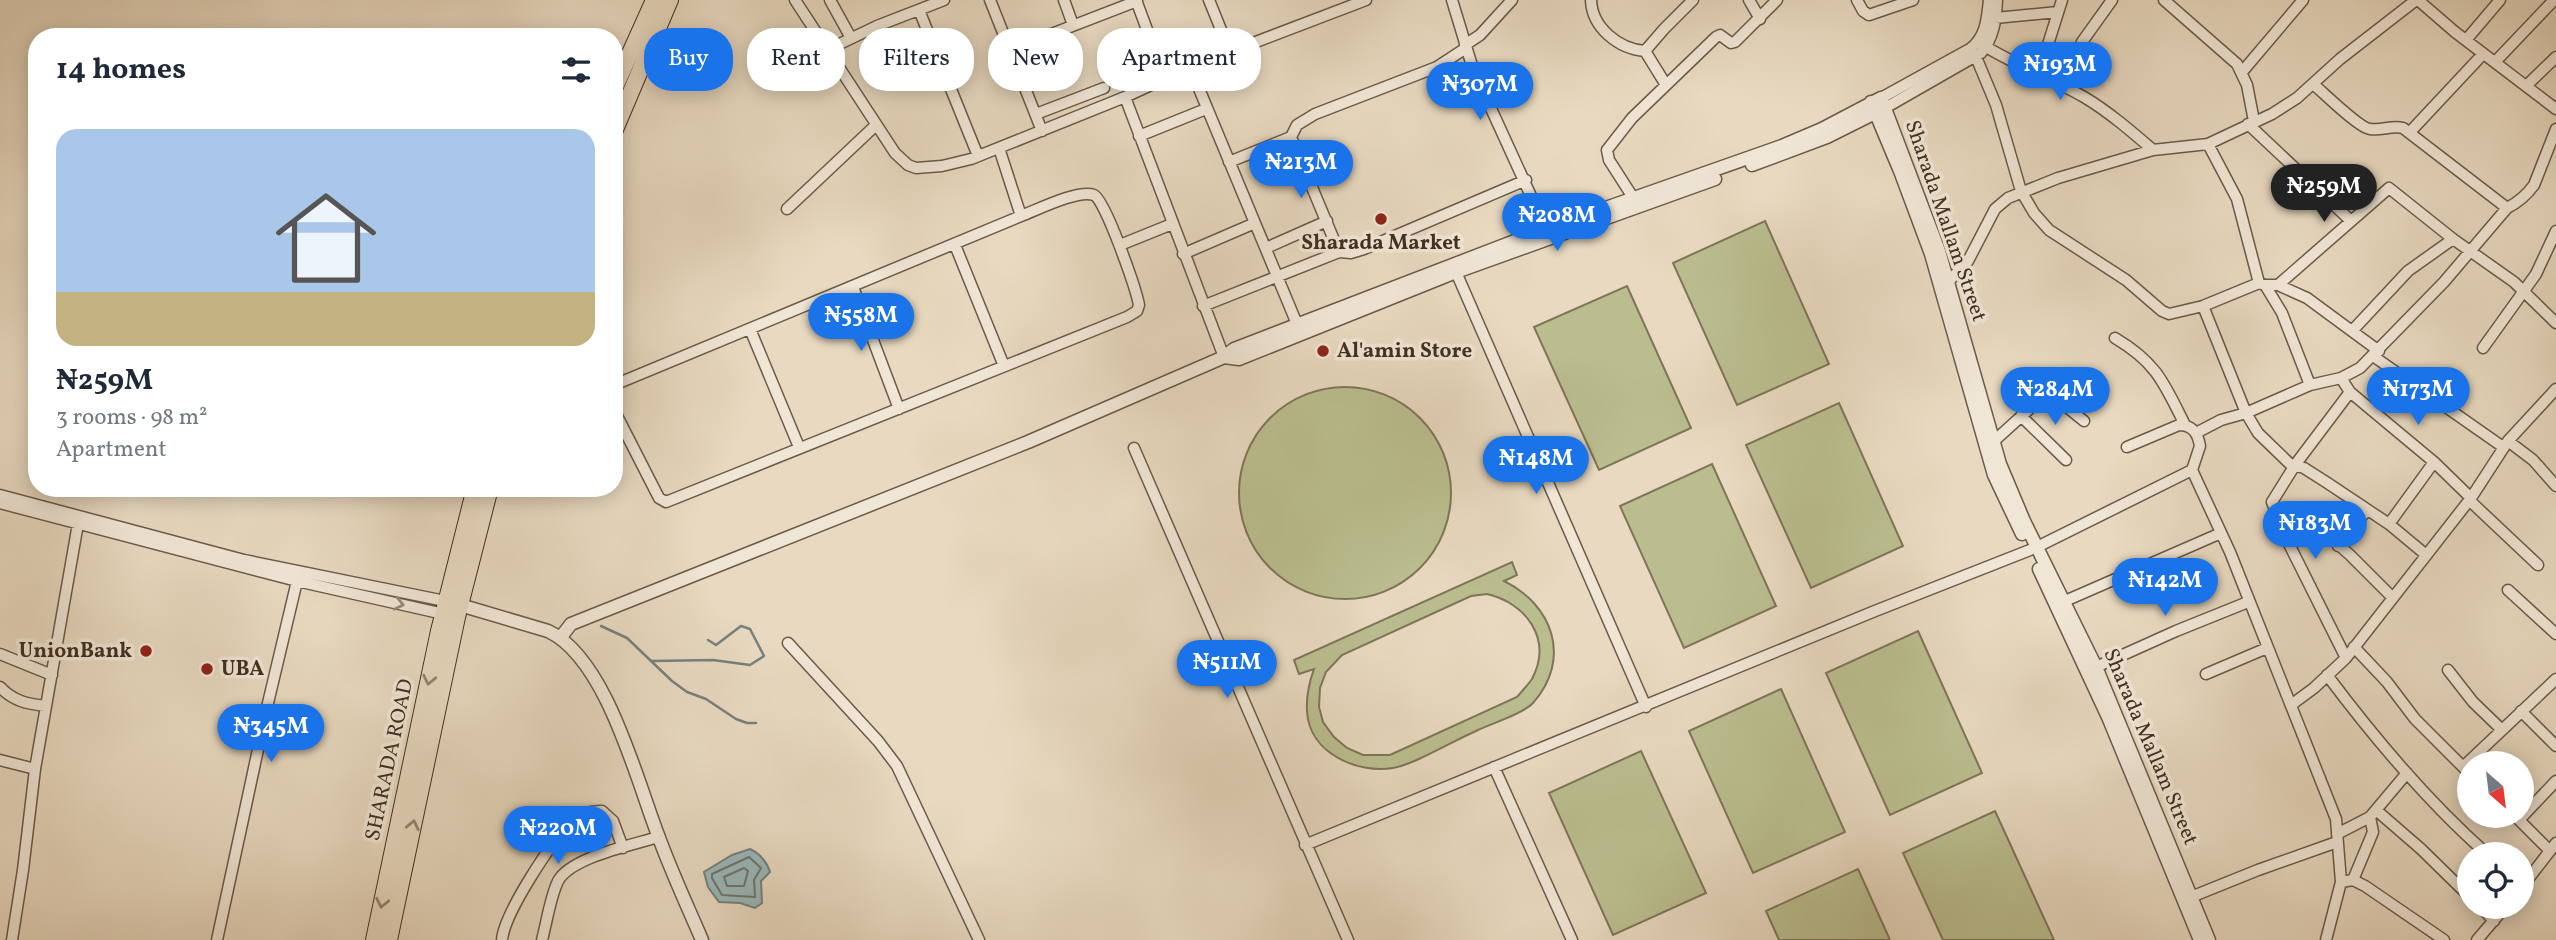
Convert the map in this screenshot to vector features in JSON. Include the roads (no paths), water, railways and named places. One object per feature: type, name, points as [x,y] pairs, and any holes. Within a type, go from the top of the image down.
[{"type":"main road","points":[[623,69],[654,0]]},
{"type":"main road","points":[[623,111],[670,0]]},
{"type":"main road","points":[[389,940],[420,758],[473,497]]},
{"type":"main road","points":[[454,598],[487,497]]},
{"type":"main road","name":"SHARADA ROAD","points":[[374,940],[420,758]]},
{"type":"street","points":[[795,0],[813,28]]},
{"type":"street","points":[[830,0],[851,38]]},
{"type":"street","points":[[845,41],[944,0]]},
{"type":"street","points":[[990,0],[1001,28]]},
{"type":"street","points":[[1063,0],[1073,25]]},
{"type":"street","points":[[1209,0],[1220,28]]},
{"type":"street","points":[[1261,40],[1366,0]]},
{"type":"street","points":[[1452,0],[1465,46],[1485,95],[1546,229]]},
{"type":"street","points":[[1229,162],[1291,137],[1297,125],[1315,114],[1437,66],[1480,35],[1512,0]]},
{"type":"street","points":[[1591,0],[1594,17],[1608,34],[1627,47],[1646,51],[1665,85]]},
{"type":"street","points":[[1646,51],[1693,0]]},
{"type":"street","points":[[1749,0],[1760,19]]},
{"type":"street","points":[[1634,199],[1608,160],[1606,152],[1632,118],[1716,37],[1720,35],[1729,42],[1735,42],[1777,0]]},
{"type":"street","points":[[1857,0],[1860,8],[1869,15],[1913,0]]},
{"type":"street","points":[[1982,45],[1989,0]]},
{"type":"street","points":[[0,503],[244,560],[454,598],[513,620],[566,630],[1016,447],[1224,357],[1234,349],[1546,229],[1792,142],[1879,105],[1976,57],[1995,18],[1997,0]]},
{"type":"street","points":[[2038,76],[2062,0]]},
{"type":"street","points":[[2063,86],[2082,42],[2112,0]]},
{"type":"street","points":[[2164,0],[2231,59],[2242,72],[2250,99],[2251,123],[2351,221]]},
{"type":"street","points":[[2242,72],[2303,0]]},
{"type":"street","points":[[1948,282],[1968,261],[1995,209],[2021,191],[2153,149],[2208,144],[2284,107],[2417,0],[2556,109]]},
{"type":"street","points":[[2466,40],[2500,0]]},
{"type":"street","points":[[2494,62],[2554,0]]},
{"type":"street","points":[[1065,28],[1136,1],[1146,28]]},
{"type":"street","points":[[919,10],[978,156]]},
{"type":"street","points":[[1995,18],[2058,12]]},
{"type":"street","points":[[1224,357],[1239,359],[1456,272],[1787,154],[1827,137],[1970,49],[1982,45],[2109,113],[2153,149]]},
{"type":"street","points":[[2410,132],[2483,54]]},
{"type":"street","points":[[1976,57],[1996,105],[2021,191],[2046,227],[2126,280],[2162,311],[2174,314],[2262,284],[2278,285],[2307,298],[2352,331],[2376,353],[2533,460],[2556,486]]},
{"type":"street","points":[[2526,86],[2556,57]]},
{"type":"street","points":[[845,78],[895,153],[908,165],[916,167],[942,166],[978,156],[1138,91]]},
{"type":"street","points":[[2313,83],[2364,128],[2395,126],[2410,132],[2507,208]]},
{"type":"street","points":[[1027,91],[1042,131]]},
{"type":"street","points":[[1036,114],[1097,91]]},
{"type":"street","points":[[1199,91],[1297,324]]},
{"type":"street","points":[[1125,97],[1202,306],[1224,357]]},
{"type":"street","name":"Sharada Mallam Street","points":[[1879,105],[1936,241],[2000,464],[2033,548],[2088,671],[2200,940]]},
{"type":"street","name":"Sharada Mallam Street","points":[[1879,105],[1931,254],[1994,475],[2065,601],[2096,667],[2209,940]]},
{"type":"street","points":[[1139,136],[1206,109]]},
{"type":"street","points":[[787,209],[876,125]]},
{"type":"street","points":[[2196,433],[2221,420],[2246,413],[2310,385],[2341,378],[2352,373],[2376,353],[2507,208],[2524,198],[2534,185],[2556,129]]},
{"type":"street","points":[[1291,137],[1339,252]]},
{"type":"street","points":[[2208,144],[2237,199],[2262,284],[2282,313],[2310,385]]},
{"type":"street","points":[[999,148],[1021,216]]},
{"type":"street","points":[[1202,306],[1339,252],[1351,253],[1364,249],[1526,180]]},
{"type":"street","points":[[2278,285],[2389,188],[2525,291],[2556,323]]},
{"type":"street","points":[[623,381],[1021,216],[1081,194],[1093,194],[1100,200],[1120,245],[1138,300],[1137,311],[1127,317],[664,502],[659,498],[623,428]]},
{"type":"street","points":[[1266,248],[1327,221]]},
{"type":"street","points":[[1183,254],[1255,223]]},
{"type":"street","points":[[1120,245],[1172,224]]},
{"type":"street","points":[[2483,348],[2536,274],[2556,230]]},
{"type":"street","points":[[2352,331],[2408,271],[2453,239]]},
{"type":"street","points":[[955,245],[1004,366]]},
{"type":"street","points":[[1456,272],[1646,707]]},
{"type":"street","points":[[853,287],[899,409]]},
{"type":"street","points":[[2203,306],[2246,413],[2267,443],[2290,464],[2304,468],[2389,524],[2425,554]]},
{"type":"street","points":[[750,329],[799,447]]},
{"type":"street","points":[[2115,338],[2140,354],[2152,366],[2162,379],[2185,425],[2196,433],[2200,446],[2192,470],[2221,533],[2336,818],[2341,882],[2326,940]]},
{"type":"street","points":[[2341,378],[2350,392],[2434,462],[2538,565]]},
{"type":"street","points":[[2291,705],[2346,658],[2470,499],[2506,444],[2556,389]]},
{"type":"street","points":[[2346,658],[2273,510],[2273,497],[2350,392]]},
{"type":"street","points":[[1993,443],[2046,394],[2051,394],[2084,421]]},
{"type":"street","points":[[2021,416],[2066,460]]},
{"type":"street","points":[[2127,447],[2179,425],[2185,425]]},
{"type":"street","points":[[1134,448],[1348,940]]},
{"type":"street","points":[[2389,524],[2434,462]]},
{"type":"street","points":[[1306,845],[2033,548],[2192,470]]},
{"type":"street","points":[[0,495],[297,581],[454,598]]},
{"type":"street","points":[[2338,545],[2367,510]]},
{"type":"street","points":[[2305,515],[2393,598]]},
{"type":"street","points":[[12,940],[35,769],[79,520]]},
{"type":"street","points":[[2065,601],[2221,533]]},
{"type":"street","points":[[217,940],[297,581]]},
{"type":"street","points":[[2508,590],[2556,634]]},
{"type":"street","points":[[2096,667],[2248,602]]},
{"type":"street","points":[[566,630],[617,723],[658,837],[702,940]]},
{"type":"street","points":[[788,643],[878,741],[897,766],[979,940]]},
{"type":"street","points":[[2354,647],[2415,719],[2457,761]]},
{"type":"street","points":[[2206,674],[2267,648]]},
{"type":"street","points":[[0,654],[52,675]]},
{"type":"street","points":[[2448,670],[2473,702],[2501,729]]},
{"type":"street","points":[[2328,675],[2407,773],[2452,823],[2473,842]]},
{"type":"street","points":[[2482,751],[2501,729],[2556,679]]},
{"type":"street","points":[[0,687],[20,702],[46,706]]},
{"type":"street","points":[[2521,711],[2556,746]]},
{"type":"street","points":[[0,760],[35,769]]},
{"type":"street","points":[[1494,767],[1572,940]]},
{"type":"street","points":[[2191,897],[2337,838],[2373,814],[2407,773]]},
{"type":"street","points":[[2534,802],[2556,781]]},
{"type":"street","points":[[502,940],[506,926],[532,877],[573,820],[592,811],[602,811],[613,821],[623,848]]},
{"type":"street","points":[[2353,880],[2373,832],[2373,814]]},
{"type":"street","points":[[2373,814],[2421,849],[2457,884]]},
{"type":"street","points":[[2529,828],[2553,847],[2534,871]]},
{"type":"street","points":[[542,940],[560,877],[578,864],[658,837]]},
{"type":"street","points":[[2341,882],[2353,880],[2397,906],[2444,940]]},
{"type":"street","points":[[2477,940],[2494,920]]},
{"type":"water","points":[[750,849],[762,858],[770,872],[761,881],[762,903],[755,908],[740,903],[719,902],[708,887],[704,872],[732,855]]},
{"type":"waterway","points":[[601,626],[627,638],[687,692],[706,699],[736,719],[756,723]]},
{"type":"waterway","points":[[652,661],[713,660],[750,665],[764,656],[750,629],[741,626],[716,645],[708,640]]},
{"type":"place","name":"Sharada Market","points":[[1381,219]]},
{"type":"place","name":"Al'amin Store","points":[[1323,351]]},
{"type":"place","name":"UnionBank","points":[[146,651]]},
{"type":"place","name":"UBA","points":[[207,669]]}]
